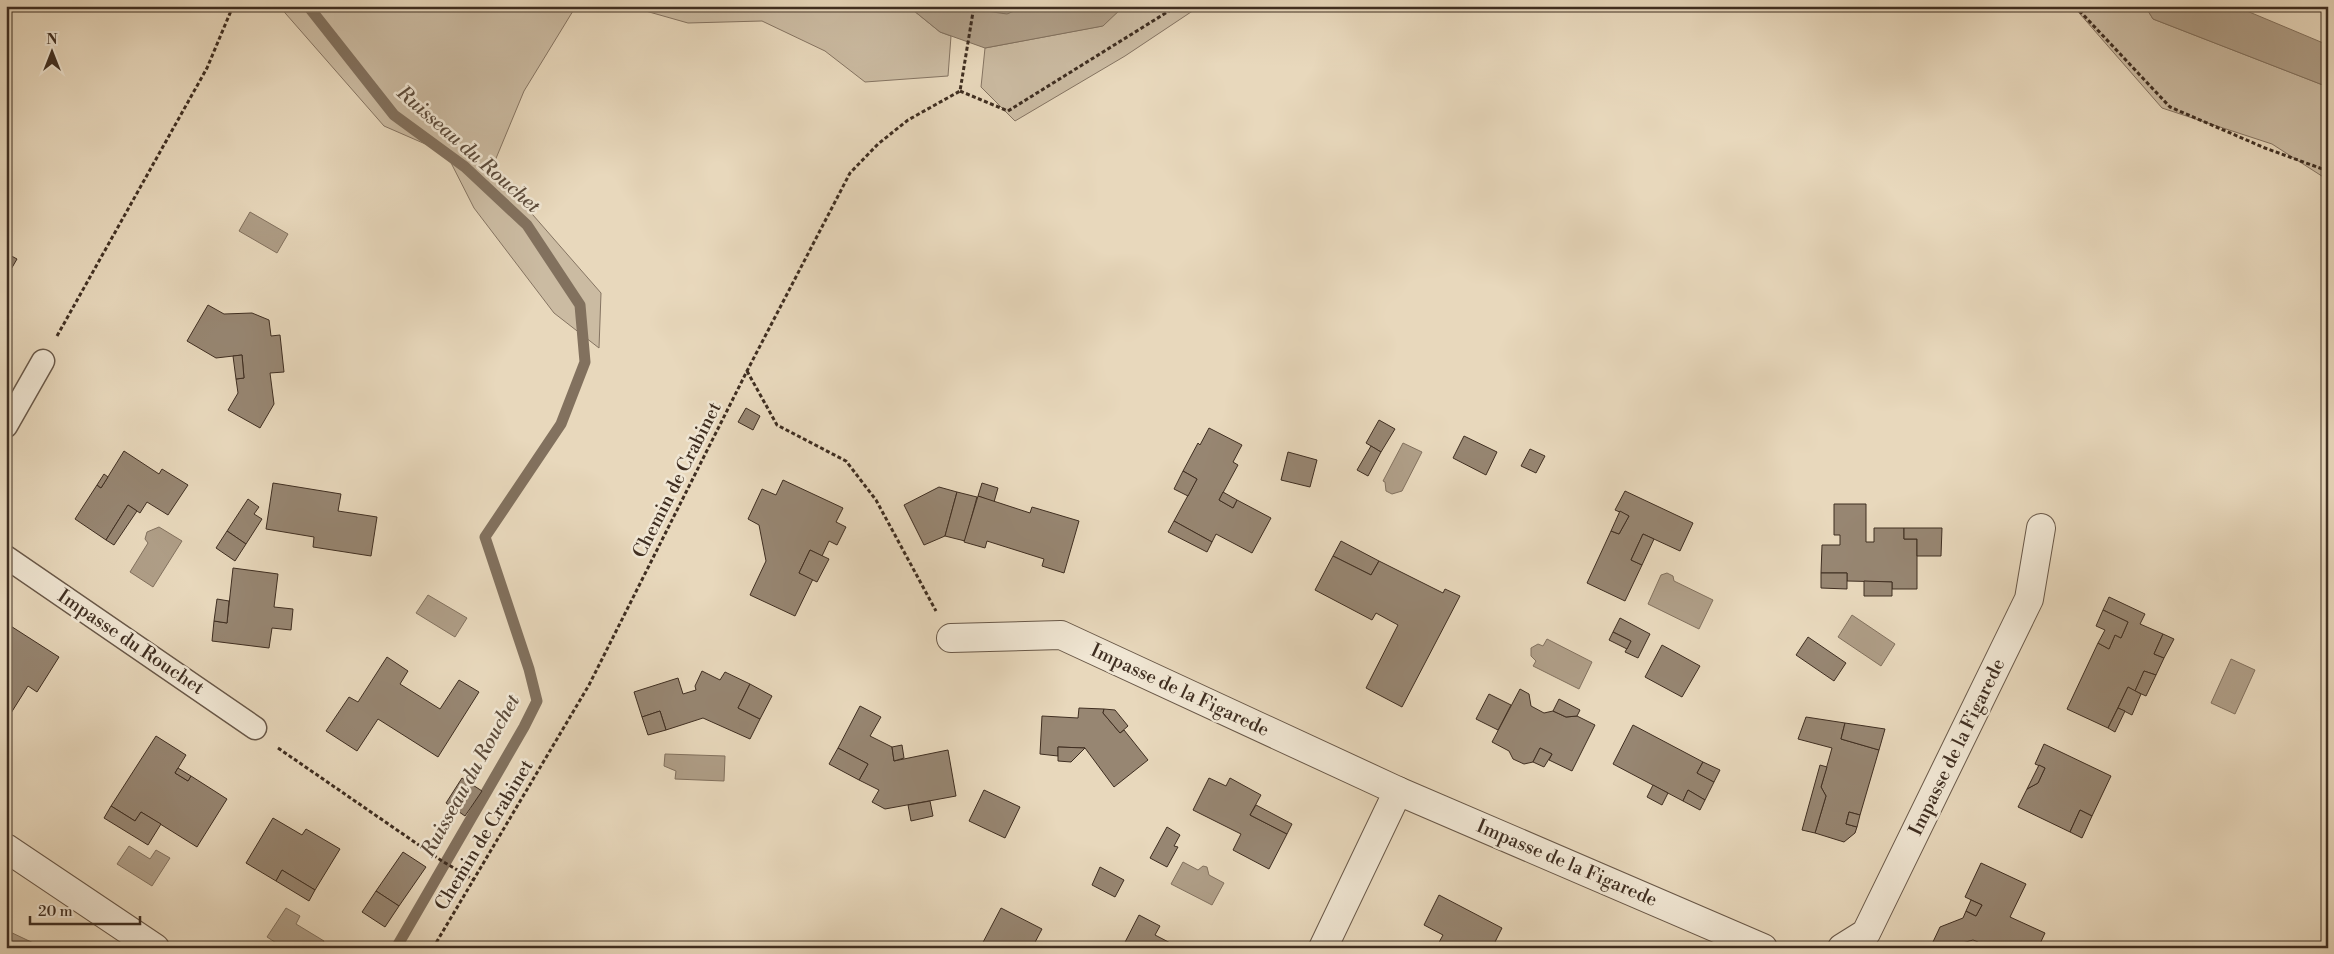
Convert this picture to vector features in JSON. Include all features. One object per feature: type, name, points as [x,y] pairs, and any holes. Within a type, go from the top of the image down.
[{"type":"street","name":"Impasse de la Figarede","points":[[1842,948],[1866,933],[2029,599],[2041,528]]},
{"type":"street","name":"Impasse de la Figarede","points":[[951,638],[1061,635],[1398,791],[1763,948]]},
{"type":"street","points":[[1323,948],[1398,791]]},
{"type":"street","points":[[6,848],[155,948]]},
{"type":"lane","points":[[6,426],[43,361]]},
{"type":"lane","name":"Impasse du Rouchet","points":[[6,557],[255,728]]},
{"type":"path","points":[[43,361],[207,68],[233,6]]},
{"type":"path","points":[[974,6],[960,91],[1008,112],[1177,6]]},
{"type":"path","points":[[2075,6],[2170,107],[2265,148],[2328,171]]},
{"type":"path","name":"Chemin de Crabinet","points":[[433,948],[589,685],[747,371],[850,174],[878,144],[908,120],[960,91]]},
{"type":"path","points":[[747,371],[777,425],[846,461],[870,492],[951,638]]},
{"type":"path","points":[[255,728],[285,754],[442,861],[474,880]]},
{"type":"shaded area","points":[[279,6],[576,6],[524,91],[492,168],[601,293],[599,348],[554,313],[474,208],[446,153],[384,126]]},
{"type":"shaded area","points":[[628,6],[908,6],[940,32],[951,36],[948,76],[865,82],[825,51],[762,21],[688,23]]},
{"type":"shaded area","points":[[908,6],[950,6],[1007,14],[1026,6],[1124,6],[1103,26],[985,48],[940,32]]},
{"type":"shaded area","points":[[950,6],[1026,6],[1007,14]]},
{"type":"shaded area","points":[[1124,6],[1200,6],[1125,56],[1015,121],[981,87],[985,48],[1102,26]]},
{"type":"shaded area","points":[[2073,6],[2145,6],[2153,19],[2328,87],[2328,180],[2272,144],[2162,108]]},
{"type":"shaded area","points":[[2145,6],[2235,6],[2328,45],[2328,87],[2153,19]]},
{"type":"shaded area","points":[[250,212],[288,234],[277,253],[239,231]]},
{"type":"shaded area","points":[[1403,443],[1422,452],[1402,491],[1392,494],[1386,491],[1385,482],[1383,481]]},
{"type":"shaded area","points":[[159,527],[182,541],[153,587],[130,572],[148,543],[145,539],[147,532]]},
{"type":"shaded area","points":[[1667,573],[1673,576],[1674,581],[1713,600],[1699,629],[1648,604],[1661,575]]},
{"type":"shaded area","points":[[428,595],[467,618],[455,637],[416,613]]},
{"type":"shaded area","points":[[1852,615],[1895,644],[1881,666],[1838,637]]},
{"type":"shaded area","points":[[1547,639],[1592,662],[1579,689],[1533,666],[1536,661],[1531,656],[1531,648],[1538,644],[1543,646]]},
{"type":"shaded area","points":[[2231,659],[2255,670],[2235,714],[2211,703]]},
{"type":"shaded area","points":[[665,754],[725,756],[724,781],[675,779],[676,771],[664,766]]},
{"type":"shaded area","points":[[129,846],[150,859],[156,850],[170,858],[152,886],[117,864]]},
{"type":"shaded area","points":[[1183,862],[1198,870],[1203,866],[1207,867],[1209,875],[1224,883],[1212,905],[1171,884]]},
{"type":"shaded area","points":[[286,908],[300,916],[296,924],[324,941],[320,948],[284,948],[267,937]]},
{"type":"shaded area","points":[[8,931],[44,948],[6,948]]},
{"type":"building","points":[[6,253],[17,259],[10,271],[6,269]]},
{"type":"building","points":[[208,305],[224,314],[252,313],[269,320],[271,336],[280,335],[284,372],[270,373],[274,404],[260,428],[228,410],[238,393],[236,379],[244,378],[242,355],[216,358],[187,341]]},
{"type":"building","points":[[242,355],[244,378],[236,379],[233,356]]},
{"type":"building","points":[[746,408],[760,416],[753,430],[738,422]]},
{"type":"building","points":[[1379,420],[1395,429],[1381,452],[1366,443]]},
{"type":"building","points":[[1209,428],[1242,445],[1233,462],[1238,465],[1219,500],[1233,508],[1237,500],[1271,518],[1252,553],[1216,534],[1212,542],[1174,521],[1197,479],[1183,471],[1198,443],[1200,445]]},
{"type":"building","points":[[1464,436],[1497,452],[1486,475],[1453,458]]},
{"type":"building","points":[[1371,446],[1381,452],[1368,476],[1357,470]]},
{"type":"building","points":[[1530,449],[1545,456],[1536,473],[1521,466]]},
{"type":"building","points":[[124,451],[159,474],[162,469],[188,485],[168,515],[147,502],[140,513],[128,505],[106,540],[75,519],[97,485],[101,488]]},
{"type":"building","points":[[1288,452],[1317,460],[1310,487],[1281,480]]},
{"type":"building","points":[[1183,471],[1197,479],[1188,496],[1174,489]]},
{"type":"building","points":[[104,474],[108,477],[101,488],[97,485]]},
{"type":"building","points":[[783,480],[843,508],[836,522],[846,527],[837,545],[829,541],[822,556],[810,550],[799,573],[813,579],[795,616],[750,595],[766,561],[759,525],[748,519],[762,489],[776,495]]},
{"type":"building","points":[[273,483],[341,494],[338,511],[377,517],[371,556],[313,547],[314,537],[266,529]]},
{"type":"building","points":[[982,483],[998,488],[994,502],[978,496]]},
{"type":"building","points":[[939,487],[957,492],[945,536],[924,545],[904,505]]},
{"type":"building","points":[[1625,491],[1693,523],[1680,551],[1643,534],[1631,560],[1642,565],[1625,601],[1587,583],[1611,531],[1619,534],[1629,516],[1615,510]]},
{"type":"building","points":[[957,492],[977,497],[965,541],[945,536]]},
{"type":"building","points":[[1223,492],[1237,500],[1233,508],[1219,500]]},
{"type":"building","points":[[978,496],[1030,513],[1032,507],[1079,521],[1064,573],[1042,566],[1044,559],[987,541],[985,548],[964,542]]},
{"type":"building","points":[[248,499],[259,507],[254,514],[262,519],[246,544],[227,531]]},
{"type":"building","points":[[1834,504],[1866,504],[1866,542],[1874,542],[1874,528],[1904,528],[1904,539],[1917,539],[1917,589],[1892,589],[1892,582],[1847,581],[1847,573],[1821,573],[1822,545],[1840,545],[1840,535],[1834,535]]},
{"type":"building","points":[[128,505],[137,511],[114,545],[106,540]]},
{"type":"building","points":[[1620,511],[1629,516],[1619,534],[1611,531]]},
{"type":"building","points":[[1174,521],[1212,542],[1207,552],[1168,532]]},
{"type":"building","points":[[1904,528],[1942,528],[1941,556],[1917,556],[1917,539],[1904,539]]},
{"type":"building","points":[[227,531],[246,544],[235,561],[216,548]]},
{"type":"building","points":[[1643,534],[1654,539],[1642,565],[1631,560]]},
{"type":"building","points":[[1341,541],[1379,561],[1371,575],[1333,556]]},
{"type":"building","points":[[810,550],[829,559],[817,582],[799,573]]},
{"type":"building","points":[[1333,556],[1371,575],[1379,561],[1443,593],[1445,589],[1460,596],[1402,707],[1366,688],[1398,625],[1376,613],[1372,620],[1315,590]]},
{"type":"building","points":[[233,568],[278,574],[274,607],[293,609],[291,630],[272,628],[269,648],[212,641],[214,621],[227,623]]},
{"type":"building","points":[[1821,573],[1847,573],[1847,589],[1821,588]]},
{"type":"building","points":[[1864,581],[1892,582],[1892,596],[1864,596]]},
{"type":"building","points":[[2109,597],[2145,614],[2140,624],[2163,634],[2154,654],[2164,658],[2156,675],[2144,671],[2135,691],[2128,687],[2108,728],[2067,709],[2098,643],[2109,649],[2115,635],[2121,638],[2128,622],[2103,610]]},
{"type":"building","points":[[217,599],[229,601],[227,623],[214,621]]},
{"type":"building","points":[[2103,610],[2128,622],[2121,638],[2115,635],[2109,649],[2098,643],[2105,630],[2096,626]]},
{"type":"building","points":[[1620,618],[1650,634],[1638,658],[1625,652],[1631,641],[1613,632]]},
{"type":"building","points":[[6,623],[59,657],[37,692],[28,686],[6,721]]},
{"type":"building","points":[[1613,632],[1631,641],[1627,649],[1609,640]]},
{"type":"building","points":[[2163,634],[2174,639],[2164,658],[2154,654]]},
{"type":"building","points":[[1808,637],[1846,663],[1834,681],[1796,655]]},
{"type":"building","points":[[1662,645],[1700,666],[1682,697],[1645,677]]},
{"type":"building","points":[[387,657],[408,671],[400,684],[440,709],[459,680],[479,692],[438,757],[378,719],[357,751],[326,731],[349,697],[358,702]]},
{"type":"building","points":[[702,671],[720,680],[725,672],[750,684],[738,708],[760,719],[750,739],[703,718],[666,730],[660,711],[642,717],[634,692],[678,678],[683,694],[696,690],[695,686]]},
{"type":"building","points":[[2144,671],[2156,675],[2146,696],[2135,691]]},
{"type":"building","points":[[750,684],[772,696],[760,719],[738,708]]},
{"type":"building","points":[[2128,687],[2141,694],[2132,715],[2118,708]]},
{"type":"building","points":[[1520,689],[1529,694],[1531,706],[1544,713],[1553,711],[1566,717],[1577,716],[1595,725],[1572,771],[1549,760],[1552,754],[1540,748],[1533,762],[1524,764],[1513,759],[1509,751],[1492,742]]},
{"type":"building","points":[[1489,694],[1511,705],[1498,730],[1476,719]]},
{"type":"building","points":[[1559,699],[1580,710],[1577,716],[1566,717],[1553,711]]},
{"type":"building","points":[[860,706],[881,717],[870,736],[892,747],[894,761],[948,750],[956,796],[885,809],[872,802],[879,790],[859,780],[868,764],[838,748]]},
{"type":"building","points":[[1079,708],[1104,709],[1103,713],[1120,733],[1124,730],[1148,760],[1114,787],[1085,748],[1058,747],[1058,756],[1040,754],[1042,716],[1078,718]]},
{"type":"building","points":[[2118,708],[2125,711],[2115,732],[2108,728]]},
{"type":"building","points":[[1104,709],[1115,710],[1128,726],[1120,733],[1103,713]]},
{"type":"building","points":[[660,711],[666,730],[648,735],[642,717]]},
{"type":"building","points":[[1806,717],[1845,723],[1841,739],[1879,750],[1860,815],[1849,812],[1846,824],[1857,827],[1855,833],[1844,842],[1815,833],[1826,796],[1821,787],[1832,748],[1798,739]]},
{"type":"building","points":[[1845,723],[1885,729],[1879,750],[1841,739]]},
{"type":"building","points":[[1633,725],[1703,762],[1697,773],[1714,782],[1705,800],[1688,790],[1683,801],[1613,764]]},
{"type":"building","points":[[156,736],[186,755],[175,773],[188,781],[191,776],[227,799],[197,847],[141,812],[135,821],[111,806]]},
{"type":"building","points":[[2044,744],[2111,776],[2092,816],[2080,810],[2070,832],[2018,807],[2027,789],[2038,783],[2045,768],[2035,764]]},
{"type":"building","points":[[902,745],[904,758],[894,761],[892,747]]},
{"type":"building","points":[[1058,747],[1085,748],[1071,762],[1058,761]]},
{"type":"building","points":[[838,748],[868,764],[859,780],[829,764]]},
{"type":"building","points":[[1540,748],[1552,754],[1544,767],[1533,762]]},
{"type":"building","points":[[1703,762],[1720,770],[1714,782],[1697,773]]},
{"type":"building","points":[[1820,765],[1827,767],[1821,787],[1826,796],[1815,833],[1802,830]]},
{"type":"building","points":[[2039,765],[2045,768],[2038,783],[2027,789]]},
{"type":"building","points":[[178,768],[191,776],[188,781],[175,773]]},
{"type":"building","points":[[462,778],[482,791],[465,816],[446,803]]},
{"type":"building","points":[[1209,778],[1226,786],[1230,778],[1261,795],[1250,815],[1287,834],[1269,869],[1233,850],[1241,834],[1193,810]]},
{"type":"building","points":[[1653,785],[1668,793],[1662,805],[1647,797]]},
{"type":"building","points":[[984,790],[1020,807],[1005,838],[969,821]]},
{"type":"building","points":[[1688,790],[1705,800],[1700,810],[1683,801]]},
{"type":"building","points":[[930,801],[933,816],[911,821],[908,805]]},
{"type":"building","points":[[1256,805],[1292,824],[1287,834],[1250,815]]},
{"type":"building","points":[[111,806],[135,821],[141,812],[161,824],[148,845],[104,818]]},
{"type":"building","points":[[2080,810],[2092,816],[2082,838],[2070,832]]},
{"type":"building","points":[[1849,812],[1860,815],[1857,827],[1846,824]]},
{"type":"building","points":[[273,818],[302,835],[306,829],[340,849],[315,890],[282,870],[276,881],[246,863]]},
{"type":"building","points":[[1167,827],[1180,835],[1174,846],[1178,847],[1167,867],[1150,858]]},
{"type":"building","points":[[403,852],[426,867],[399,906],[376,891]]},
{"type":"building","points":[[1981,863],[2026,884],[2010,917],[2045,933],[2038,948],[1975,948],[1978,942],[1973,940],[1945,948],[1932,944],[1940,927],[1963,918],[1966,911],[1976,916],[1982,905],[1965,897]]},
{"type":"building","points":[[1100,867],[1124,880],[1115,897],[1092,885]]},
{"type":"building","points":[[282,870],[315,890],[309,901],[276,881]]},
{"type":"building","points":[[376,891],[399,906],[385,927],[362,912]]},
{"type":"building","points":[[1439,895],[1502,928],[1492,948],[1436,948],[1443,935],[1424,925]]},
{"type":"building","points":[[1971,900],[1982,905],[1976,916],[1966,911]]},
{"type":"building","points":[[1001,908],[1042,929],[1032,948],[980,948]]},
{"type":"building","points":[[1139,915],[1160,926],[1155,935],[1180,948],[1122,948]]},
{"type":"waterway","name":"Ruisseau du Rouchet","points":[[308,6],[394,115],[465,167],[527,225],[580,305],[585,362],[561,424],[485,537],[529,669],[537,701],[524,727],[396,948]]}]
